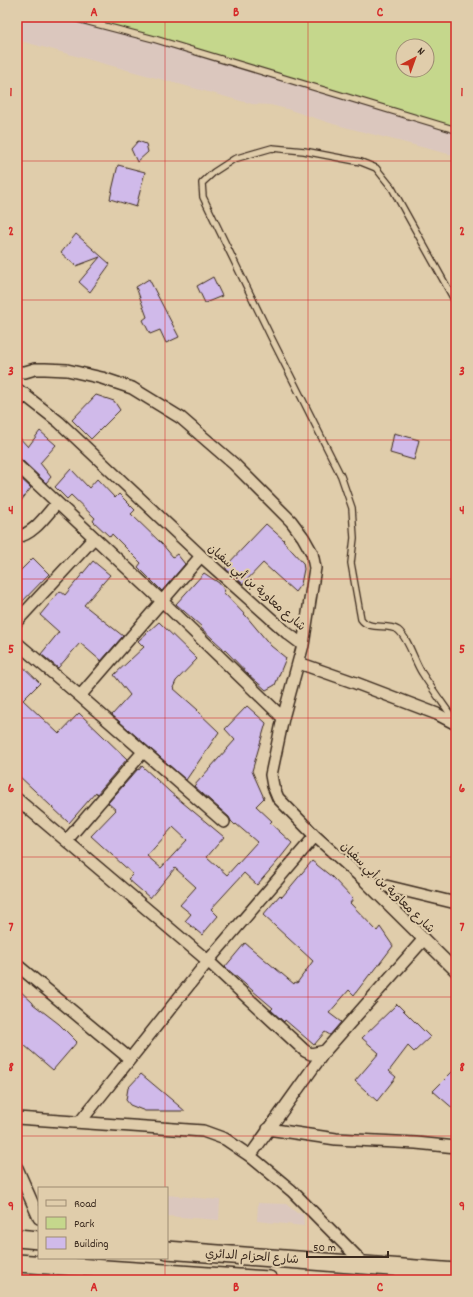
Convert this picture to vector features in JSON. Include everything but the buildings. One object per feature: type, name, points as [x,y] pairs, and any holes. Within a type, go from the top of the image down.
[{"type":"main road","points":[[17,1238],[38,1240]]},
{"type":"main road","name":"شارع الحزام الدائري","points":[[168,1250],[456,1272]]},
{"type":"main road","name":"شارع الحزام الدائري","points":[[17,1263],[77,1263],[269,1280]]},
{"type":"street","points":[[17,372],[35,369],[67,370],[102,378],[132,388],[181,418],[234,464],[291,521],[303,537],[312,553],[315,568],[303,645]]},
{"type":"street","points":[[17,403],[21,391]]},
{"type":"street","name":"شارع معاوية بن أبي سفيان","points":[[21,391],[69,431],[201,556],[287,633],[303,645],[283,718],[271,775],[273,786],[278,798],[315,836],[365,881],[456,971]]},
{"type":"street","points":[[17,465],[163,602],[283,718]]},
{"type":"street","points":[[17,537],[22,536],[36,527],[57,503]]},
{"type":"street","points":[[17,620],[94,538]]},
{"type":"street","points":[[80,696],[163,602],[201,556]]},
{"type":"street","points":[[17,643],[224,822]]},
{"type":"street","points":[[299,663],[437,714],[456,723]]},
{"type":"street","points":[[67,840],[144,752]]},
{"type":"street","points":[[17,799],[208,961],[305,1051],[311,1054],[325,1051]]},
{"type":"street","points":[[80,1122],[208,961],[315,836]]},
{"type":"street","points":[[365,881],[456,903]]},
{"type":"street","points":[[250,1156],[325,1051],[424,940]]},
{"type":"street","points":[[17,965],[130,1059]]},
{"type":"street","points":[[17,1118],[203,1131],[225,1139],[250,1156],[292,1191],[365,1265]]},
{"type":"street","points":[[268,1129],[336,1139],[416,1143],[456,1147]]},
{"type":"street","points":[[17,1168],[38,1216]]},
{"type":"lane","points":[[70,17],[154,39],[456,130]]},
{"type":"lane","points":[[456,303],[392,188],[376,168],[361,162],[304,151],[272,148],[234,159],[214,172],[202,184],[203,197],[341,476],[352,508],[354,538],[351,564],[361,619],[368,625],[394,628],[399,631],[422,672],[456,723]]},
{"type":"shaded area","points":[[17,17],[456,17],[456,156],[333,124],[287,109],[270,105],[252,104],[17,40]]},
{"type":"shaded area","points":[[168,1195],[220,1200],[219,1220],[168,1216]]},
{"type":"shaded area","points":[[258,1203],[286,1204],[297,1213],[303,1214],[304,1226],[257,1221]]},
{"type":"green space","points":[[69,17],[456,17],[456,132],[321,90]]}]
